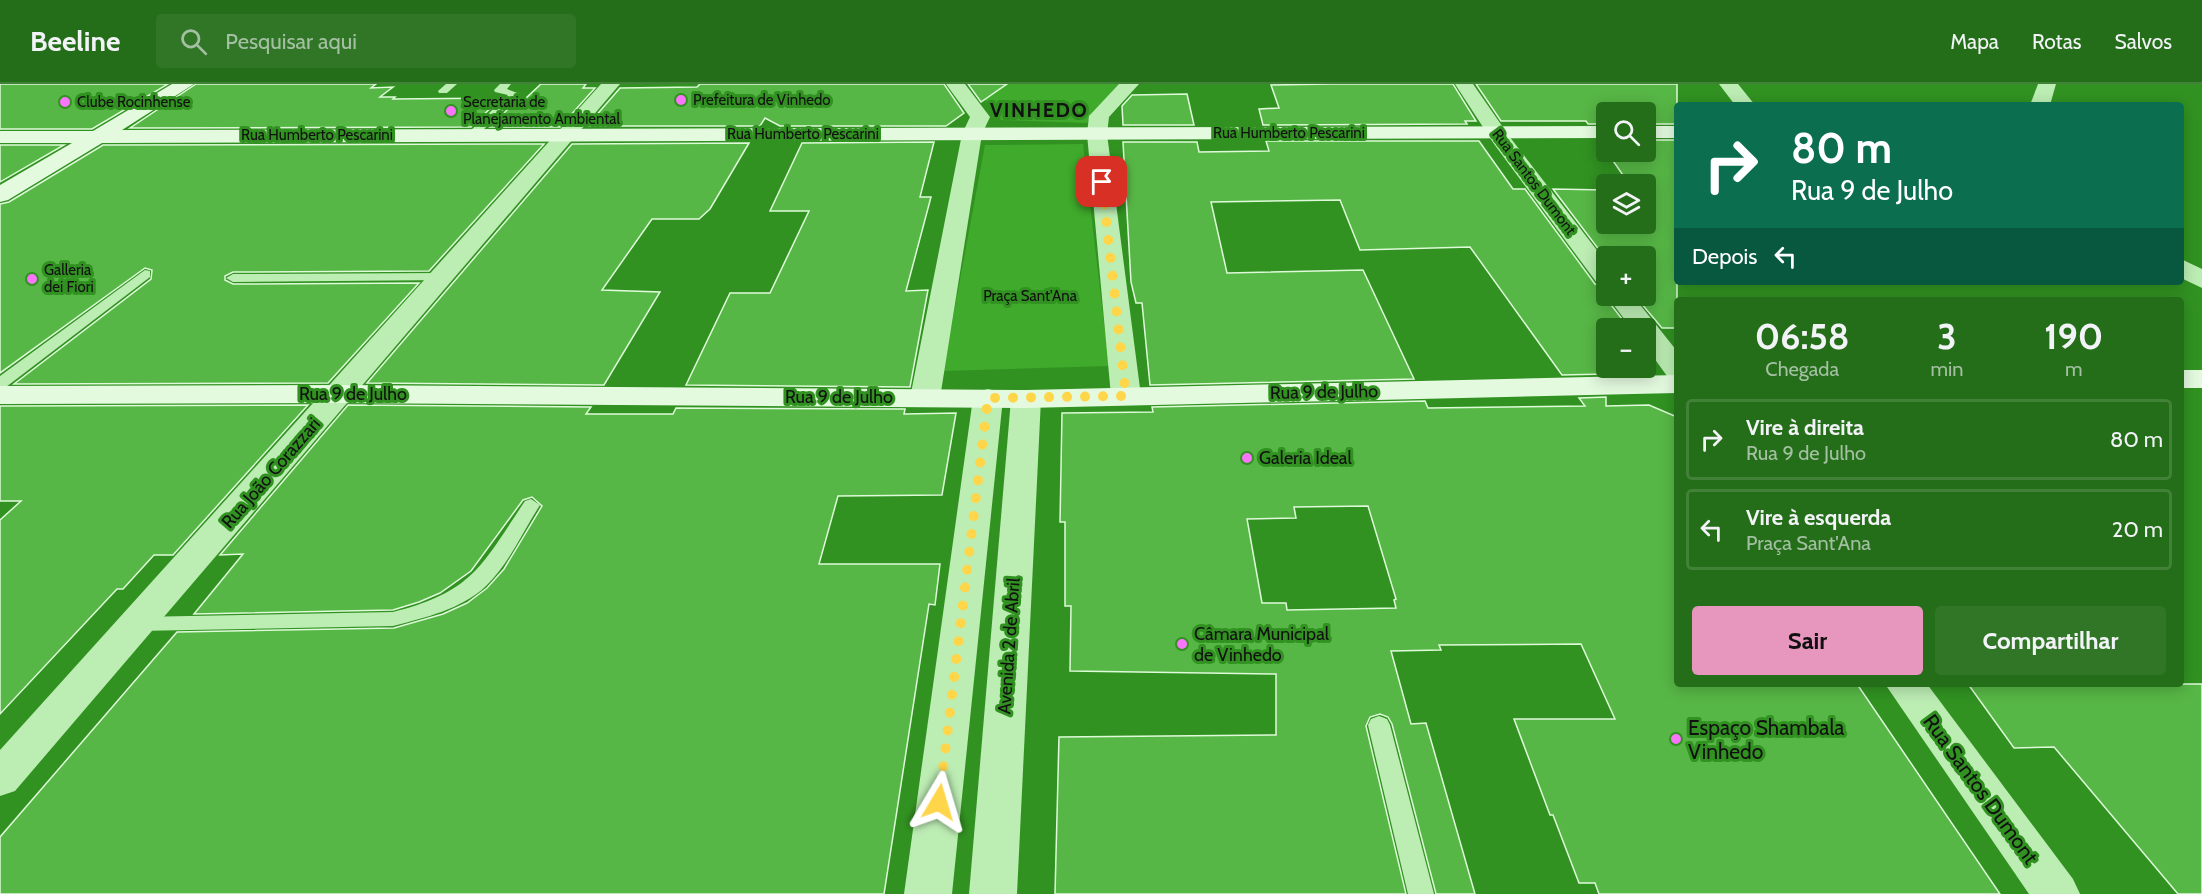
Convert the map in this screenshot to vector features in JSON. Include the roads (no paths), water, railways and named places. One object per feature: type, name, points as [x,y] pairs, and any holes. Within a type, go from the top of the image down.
[{"type":"street","points":[[0,195],[185,84]]},
{"type":"street","name":"Rua João Corazzari","points":[[0,779],[611,84]]},
{"type":"street","points":[[925,398],[972,134],[980,117],[955,84]]},
{"type":"street","points":[[1126,396],[1097,134],[1099,116],[1130,84]]},
{"type":"street","name":"Rua Santos Dumont","points":[[1464,84],[1496,133],[1596,265]]},
{"type":"street","points":[[1728,84],[1743,102]]},
{"type":"street","points":[[2041,102],[2047,84]]},
{"type":"street","name":"Rua Humberto Pescarini","points":[[0,136],[1596,132]]},
{"type":"street","points":[[1656,132],[1674,132]]},
{"type":"street","points":[[2184,269],[2202,280]]},
{"type":"street","points":[[1628,306],[1637,318]]},
{"type":"street","points":[[1656,343],[1674,366]]},
{"type":"street","points":[[2184,379],[2202,379]]},
{"type":"street","name":"Rua 9 de Julho","points":[[0,395],[340,394],[1026,399],[1674,384]]},
{"type":"street","points":[[928,894],[988,398]]},
{"type":"street","name":"Avenida 2 de Abril","points":[[993,894],[1026,399]]},
{"type":"street","name":"Rua Santos Dumont","points":[[1907,687],[2056,894]]},
{"type":"lane","points":[[473,134],[515,94],[499,90],[506,84]]},
{"type":"lane","points":[[0,384],[145,274]]},
{"type":"lane","points":[[233,278],[442,277]]},
{"type":"lane","points":[[137,624],[393,619],[418,613],[460,592],[483,577],[531,505]]},
{"type":"lane","points":[[1379,725],[1421,894]]},
{"type":"place","name":"Prefeitura de Vinhedo","points":[[681,100]]},
{"type":"place","name":"Clube Rocinhense","points":[[65,102]]},
{"type":"place","name":"Secretaria de Planejamento Ambiental","points":[[451,111]]},
{"type":"place","name":"Galleria dei Fiori","points":[[32,279]]},
{"type":"place","name":"Galeria Ideal","points":[[1247,458]]},
{"type":"place","name":"Câmara Municipal de Vinhedo","points":[[1182,644]]},
{"type":"place","name":"Espaço Shambala Vinhedo","points":[[1676,739]]},
{"type":"district","name":"VINHEDO","points":[[1039,110]]},
{"type":"park label","name":"Praça Sant'Ana","points":[[1030,296]]}]
